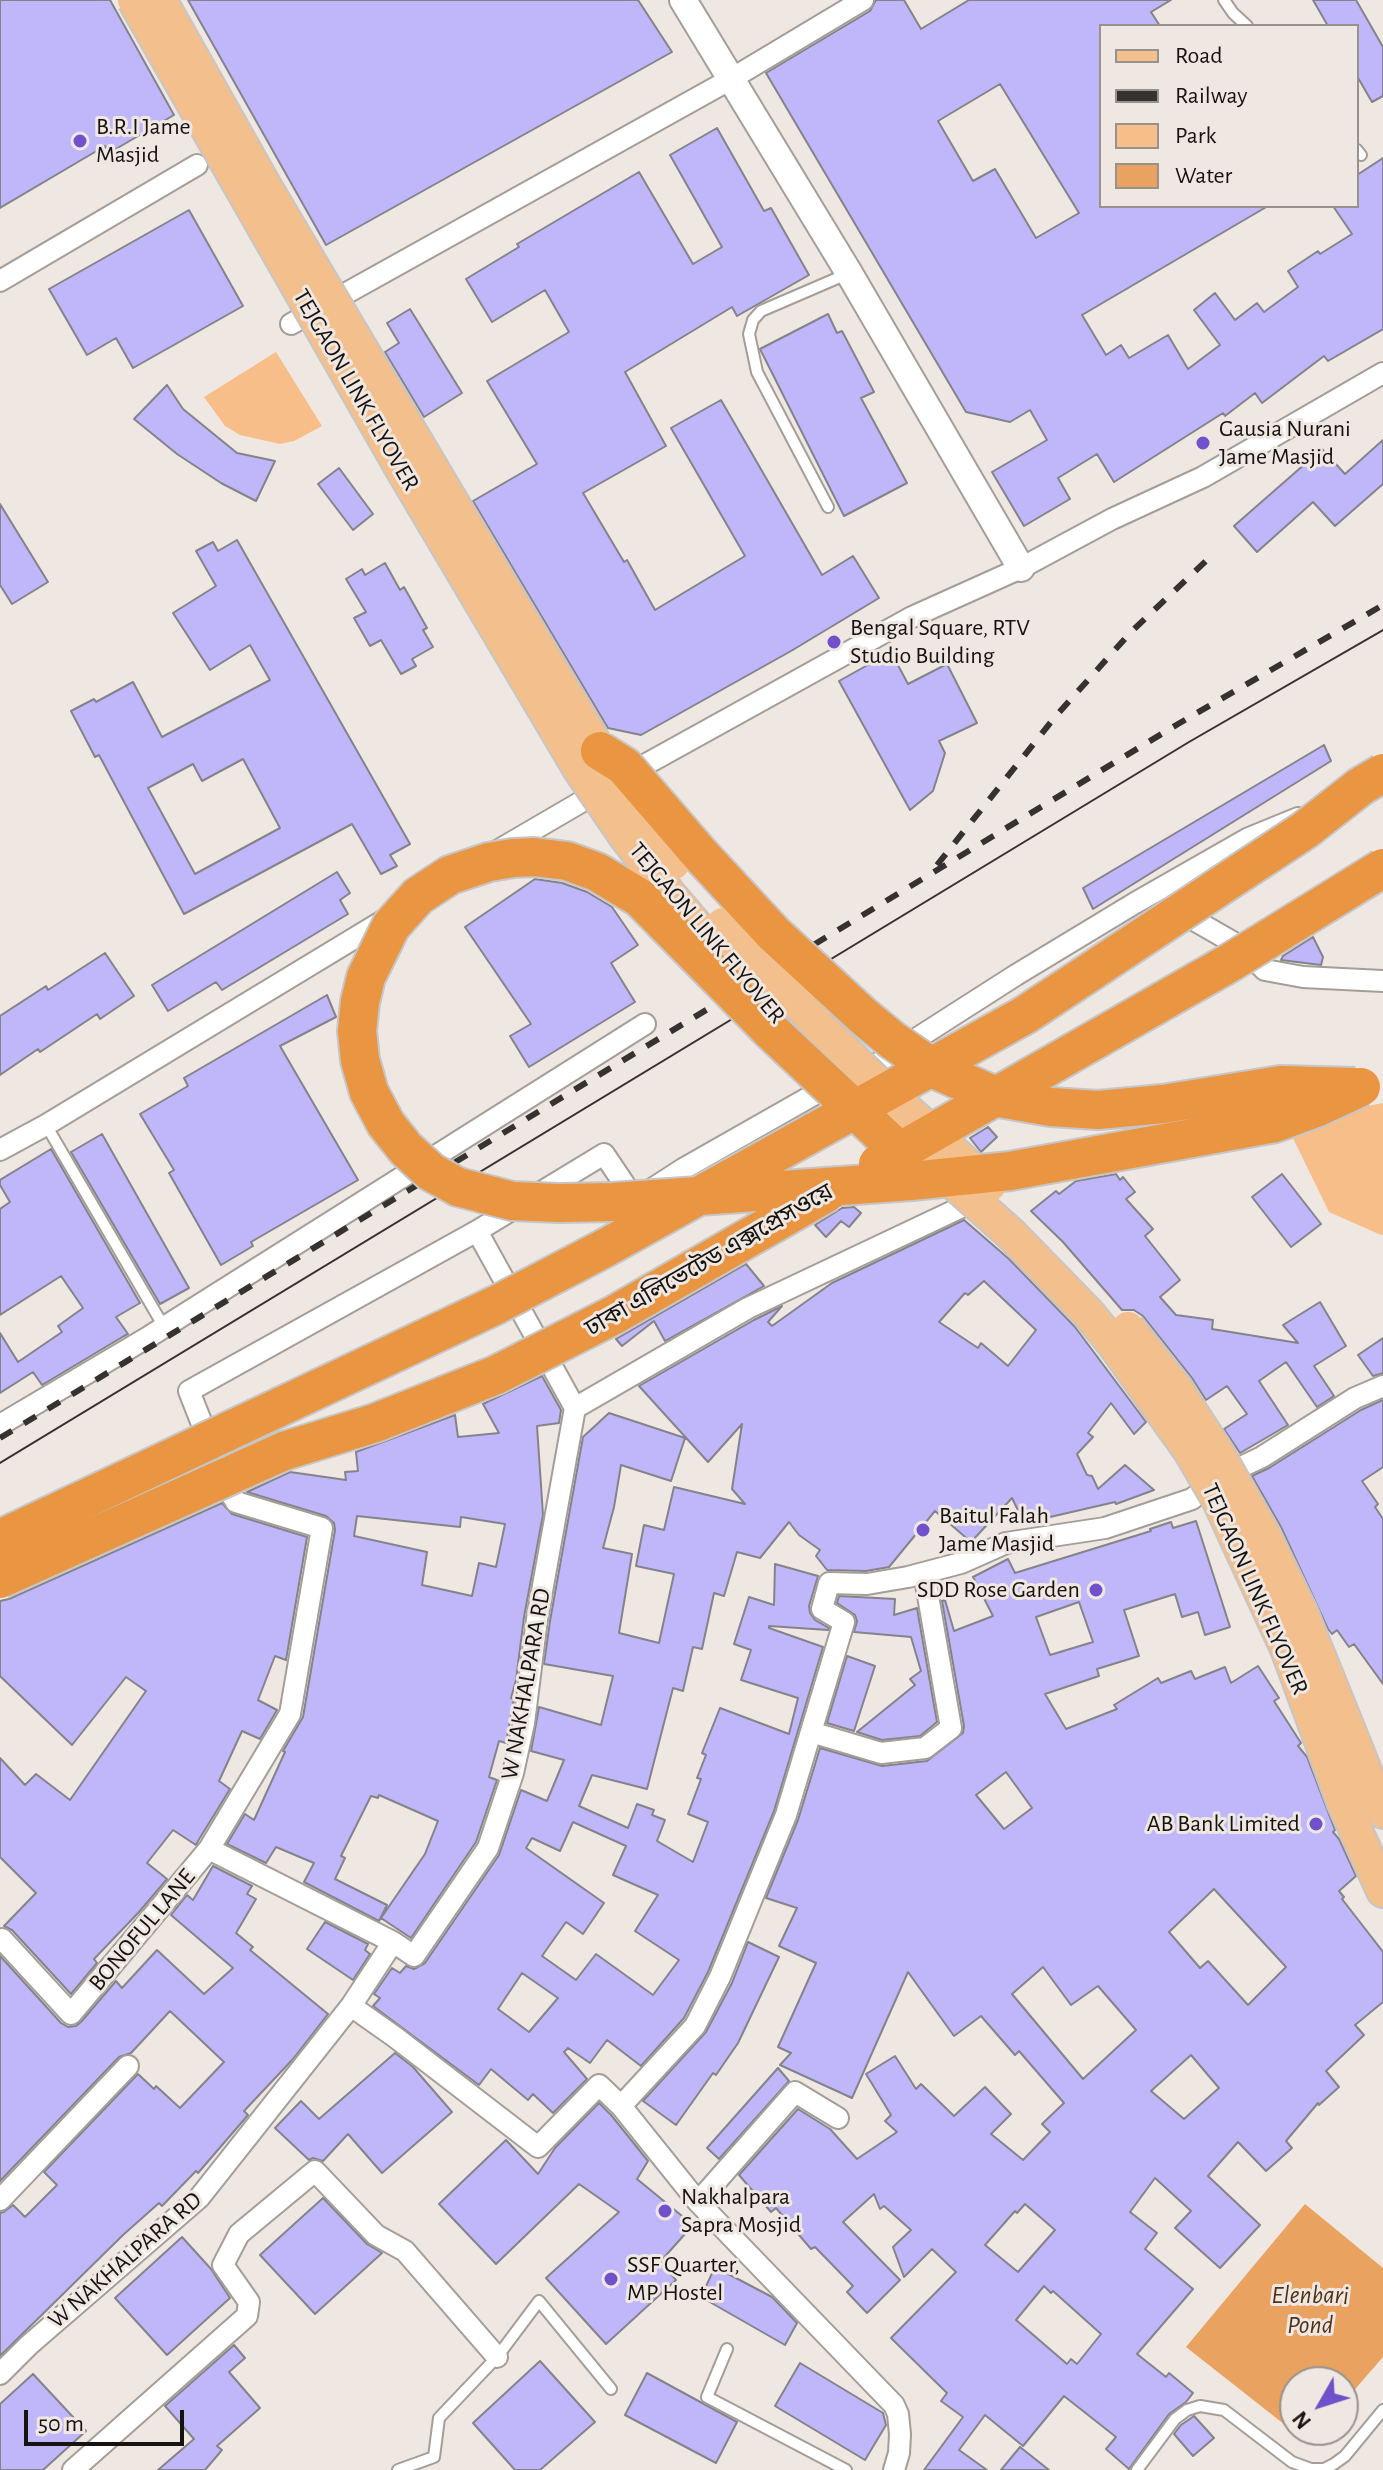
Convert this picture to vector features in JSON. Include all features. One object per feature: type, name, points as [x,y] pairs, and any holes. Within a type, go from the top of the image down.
[{"type":"highway","points":[[600,751],[624,766],[774,934],[872,1024],[934,1069],[1000,1098],[1051,1107],[1098,1110],[1163,1104],[1281,1085],[1361,1087],[1275,1123],[1010,1171],[613,1202],[512,1201],[458,1187],[431,1172],[406,1149],[386,1124],[369,1092],[360,1060],[357,1031],[366,977],[391,926],[418,896],[450,875],[513,858],[567,861],[597,872],[640,898],[772,1032],[898,1150]]},
{"type":"highway","points":[[0,1539],[496,1305],[605,1248],[1025,1015],[1305,830],[1361,786],[1383,773]]},
{"type":"highway","name":"ঢাকা এলিভেটেড এক্সপ্রেসওয়ে","points":[[0,1579],[284,1451],[375,1423],[496,1375],[557,1346],[1204,978],[1383,868]]},
{"type":"main road","name":"TEJGAON LINK FLYOVER","points":[[134,0],[226,166],[411,484],[580,770],[625,836],[680,906],[799,1041],[1012,1235],[1089,1314],[1122,1355],[1190,1451],[1219,1501],[1287,1649],[1367,1802]]},
{"type":"main road","name":"TEJGAON LINK FLYOVER","points":[[160,0],[266,188],[629,801],[665,855],[736,939],[886,1091],[1060,1251],[1177,1390],[1217,1452],[1264,1535],[1302,1614],[1367,1802]]},
{"type":"main road","points":[[1367,1802],[1383,1891]]},
{"type":"street","points":[[683,0],[849,273],[1021,568]]},
{"type":"street","points":[[291,324],[731,79],[863,0]]},
{"type":"street","points":[[0,281],[197,165]]},
{"type":"street","points":[[0,1150],[582,800],[912,617],[1021,568],[1112,519],[1203,477],[1383,373]]},
{"type":"street","points":[[209,1849],[290,1714],[322,1528],[236,1502],[227,1487],[189,1391],[477,1231],[604,1154],[635,1200],[815,1094],[855,1078],[1016,975],[1249,838],[1383,784]]},
{"type":"street","points":[[1135,903],[1163,901],[1241,947],[1265,970],[1303,977],[1383,981]]},
{"type":"street","points":[[0,1425],[164,1327],[645,1024]]},
{"type":"street","points":[[855,1078],[1058,1266],[1133,1356],[1212,1465],[1218,1478]]},
{"type":"street","points":[[477,1231],[575,1408],[748,1308],[966,1205]]},
{"type":"street","points":[[621,2106],[695,2026],[720,1977],[786,1815],[844,1622],[822,1609],[829,1583],[867,1584],[924,1573],[961,1563],[1006,1543],[1105,1528],[1192,1499],[1218,1478],[1253,1462],[1355,1398],[1383,1386]]},
{"type":"street","name":"W NAKHALPARA RD","points":[[0,2374],[29,2345],[199,2198],[351,2006],[393,1942],[414,1956],[488,1848],[513,1773],[524,1723],[537,1619],[575,1408]]},
{"type":"street","points":[[811,1732],[881,1753],[925,1748],[951,1728],[924,1573]]},
{"type":"street","name":"BONOFUL LANE","points":[[0,1942],[2,1939],[71,2014],[209,1849],[393,1942]]},
{"type":"street","points":[[351,2006],[538,2147],[599,2085],[621,2106],[698,2202],[894,2405],[900,2434],[894,2470]]},
{"type":"street","points":[[0,2200],[128,2066]]},
{"type":"street","points":[[698,2202],[795,2092],[838,2118]]},
{"type":"street","points":[[73,2470],[247,2316],[249,2302],[223,2265],[239,2234],[315,2171],[376,2235],[405,2251],[497,2357]]},
{"type":"lane","points":[[1224,0],[1245,24]]},
{"type":"lane","points":[[828,507],[757,372],[749,334],[753,320],[761,311],[849,273]]},
{"type":"lane","points":[[46,1125],[164,1327]]},
{"type":"lane","points":[[398,2470],[434,2457],[439,2418],[497,2357],[539,2301],[611,2389]]},
{"type":"lane","points":[[727,2349],[707,2397],[846,2470]]},
{"type":"lane","points":[[1137,2470],[1175,2419],[1187,2410],[1200,2406],[1224,2410],[1292,2462],[1311,2469],[1324,2469],[1345,2456],[1383,2410]]},
{"type":"green space","points":[[276,352],[322,426],[294,441],[280,444],[240,435],[225,426],[204,397]]},
{"type":"green space","points":[[1383,1103],[1381,1235],[1329,1212],[1288,1128],[1342,1111]]},
{"type":"water","name":"Elenbari Pond","points":[[1305,2204],[1383,2268],[1383,2357],[1359,2385],[1359,2366],[1279,2366],[1279,2420],[1186,2347]]},
{"type":"building","points":[[0,0],[110,0],[174,115],[109,153],[105,146],[0,208]]},
{"type":"building","points":[[188,0],[638,0],[672,52],[326,245]]},
{"type":"building","points":[[876,0],[904,0],[921,29],[969,0],[1171,0],[1151,12],[1159,24],[1099,24],[1099,208],[1265,208],[1082,315],[1106,355],[1121,345],[1129,358],[1168,335],[1188,369],[1220,345],[1194,310],[1215,293],[1235,320],[1257,303],[1264,312],[1298,287],[1288,271],[1352,234],[1334,208],[1359,208],[1359,174],[1383,158],[1383,329],[1328,361],[1324,356],[1262,403],[1255,393],[1225,416],[1223,413],[1114,482],[1097,454],[1058,478],[1070,499],[1024,526],[992,472],[1047,440],[1030,410],[1010,422],[966,412],[766,73],[870,11]],"holes":[[[1000,84],[1079,213],[1036,238],[995,169],[973,181],[938,121]]]},
{"type":"building","points":[[1313,0],[1356,0],[1383,47],[1383,96],[1372,102],[1359,79],[1359,24],[1327,24]]},
{"type":"building","points":[[717,128],[764,211],[771,208],[809,275],[737,316],[732,307],[625,372],[666,446],[583,493],[655,610],[745,556],[671,428],[721,400],[822,575],[853,556],[879,598],[641,735],[608,728],[473,501],[537,464],[487,381],[569,332],[545,290],[492,322],[466,279],[519,247],[517,244],[639,172],[693,264],[722,247],[670,155]]},
{"type":"building","points":[[189,210],[243,306],[133,368],[116,338],[87,355],[49,289]]},
{"type":"building","points":[[410,309],[462,393],[424,417],[385,352],[399,343],[387,323]]},
{"type":"building","points":[[828,314],[837,333],[842,331],[874,392],[861,398],[907,483],[844,516],[760,349]]},
{"type":"building","points":[[167,385],[183,409],[237,453],[275,461],[256,501],[221,483],[177,454],[134,419]]},
{"type":"building","points":[[1383,440],[1383,484],[1335,526],[1313,502],[1257,552],[1234,526],[1322,449],[1345,474]]},
{"type":"building","points":[[339,468],[373,514],[353,530],[318,484]]},
{"type":"building","points":[[0,504],[48,582],[12,604],[0,585]]},
{"type":"building","points":[[237,540],[410,844],[390,855],[397,866],[381,874],[352,824],[184,914],[99,755],[95,757],[71,711],[94,699],[96,702],[133,682],[162,737],[270,680],[250,645],[210,670],[173,613],[216,586],[196,551],[213,542],[218,551]],"holes":[[[243,759],[280,828],[195,874],[148,788],[193,764],[202,781]]]},
{"type":"building","points":[[385,563],[400,590],[404,587],[427,628],[423,630],[433,647],[412,659],[416,666],[401,674],[381,640],[370,646],[354,618],[366,612],[346,579],[362,569],[365,575]]},
{"type":"building","points":[[891,652],[908,684],[947,664],[977,723],[939,741],[945,753],[933,791],[910,810],[839,681]]},
{"type":"building","points":[[1324,745],[1331,761],[1093,909],[1083,888]]},
{"type":"building","points":[[337,872],[350,893],[340,900],[348,914],[222,990],[216,982],[168,1011],[152,985]]},
{"type":"building","points":[[535,879],[562,883],[587,892],[612,907],[638,945],[611,963],[635,1002],[529,1067],[510,1036],[531,1024],[465,927]]},
{"type":"building","points":[[1313,937],[1323,957],[1321,965],[1281,960],[1283,956]]},
{"type":"building","points":[[105,953],[134,996],[100,1019],[97,1014],[0,1075],[0,1016],[46,986],[48,990]]},
{"type":"building","points":[[327,995],[336,1017],[280,1046],[358,1180],[251,1242],[253,1246],[221,1265],[169,1173],[174,1170],[140,1114],[188,1086],[184,1078]]},
{"type":"building","points":[[988,1127],[997,1137],[981,1152],[970,1138]]},
{"type":"building","points":[[102,1134],[189,1288],[160,1304],[71,1152]]},
{"type":"building","points":[[51,1149],[140,1303],[116,1317],[128,1334],[42,1385],[33,1372],[0,1393],[0,1333],[18,1362],[62,1332],[58,1326],[83,1308],[61,1276],[0,1315],[0,1209],[10,1202],[0,1180]]},
{"type":"building","points":[[1116,1174],[1120,1180],[1123,1177],[1135,1192],[1126,1199],[1153,1229],[1145,1236],[1180,1280],[1160,1297],[1176,1315],[1213,1320],[1212,1329],[1298,1343],[1283,1325],[1320,1302],[1346,1346],[1314,1366],[1334,1396],[1317,1407],[1286,1362],[1259,1381],[1288,1425],[1240,1453],[1224,1429],[1247,1414],[1227,1386],[1206,1400],[1143,1316],[1134,1310],[1122,1310],[1063,1242],[1031,1211],[1056,1191],[1059,1194],[1076,1181]]},
{"type":"building","points":[[1282,1174],[1321,1224],[1291,1247],[1252,1197]]},
{"type":"building","points":[[854,1207],[861,1213],[849,1227],[841,1221],[826,1237],[815,1225],[842,1208]]},
{"type":"building","points":[[964,1220],[1009,1259],[1075,1327],[1146,1422],[1134,1434],[1111,1403],[1088,1433],[1093,1437],[1077,1454],[1087,1475],[1092,1476],[1098,1489],[1125,1465],[1154,1490],[1116,1504],[1024,1523],[1012,1498],[971,1542],[935,1511],[889,1567],[866,1571],[827,1570],[816,1556],[820,1550],[799,1535],[789,1522],[760,1558],[737,1552],[724,1596],[714,1593],[702,1649],[693,1647],[683,1691],[673,1688],[647,1789],[592,1775],[579,1806],[628,1828],[637,1804],[654,1810],[652,1815],[665,1820],[657,1841],[693,1862],[708,1822],[688,1814],[701,1779],[697,1778],[706,1755],[702,1753],[720,1708],[789,1734],[798,1698],[741,1680],[751,1650],[734,1644],[749,1597],[774,1605],[775,1564],[818,1576],[809,1606],[810,1613],[828,1630],[769,1626],[823,1647],[774,1811],[708,1972],[684,2018],[641,2066],[607,2040],[590,2063],[568,2048],[564,2052],[587,2079],[553,2113],[533,2094],[528,2100],[491,2069],[479,2085],[373,2006],[380,1998],[374,1994],[392,1968],[400,1973],[406,1966],[414,1969],[425,1963],[499,1855],[521,1790],[547,1801],[564,1760],[531,1751],[539,1707],[601,1725],[613,1676],[544,1664],[583,1437],[609,1413],[685,1438],[671,1481],[621,1465],[603,1548],[632,1554],[619,1633],[659,1643],[674,1574],[636,1566],[644,1525],[664,1530],[674,1487],[745,1504],[732,1489],[742,1424],[708,1462],[639,1386],[782,1306],[768,1322],[772,1326],[832,1283]],"holes":[[[984,1281],[1036,1330],[1008,1366],[981,1343],[978,1348],[939,1322],[965,1293],[968,1295]],[[573,1822],[626,1846],[613,1875],[658,1895],[635,1931],[679,1960],[653,1995],[596,1954],[576,1980],[542,1956],[566,1922],[583,1934],[604,1903],[526,1848],[532,1838],[560,1851]],[[522,1973],[558,1998],[529,2032],[498,2009]]]},
{"type":"building","points":[[746,1264],[764,1286],[665,1341],[654,1321],[622,1346],[616,1339]]},
{"type":"building","points":[[1383,1338],[1383,1373],[1373,1376],[1358,1355]]},
{"type":"building","points":[[542,1376],[561,1410],[559,1423],[537,1426],[543,1515],[524,1617],[506,1743],[499,1741],[489,1777],[497,1780],[476,1842],[411,1938],[381,1918],[425,1854],[438,1821],[379,1795],[378,1798],[371,1796],[341,1856],[345,1858],[335,1879],[387,1905],[379,1921],[304,1882],[314,1863],[276,1847],[266,1863],[227,1844],[245,1814],[254,1820],[283,1751],[303,1717],[335,1530],[334,1523],[326,1516],[247,1492],[290,1472],[346,1480],[345,1472],[358,1471],[356,1452],[455,1415],[458,1437],[499,1433],[483,1404]],"holes":[[[357,1516],[460,1527],[461,1517],[505,1524],[496,1567],[479,1563],[472,1596],[422,1585],[427,1552],[354,1536]]]},
{"type":"building","points":[[1383,1400],[1383,1467],[1362,1481],[1378,1504],[1375,1507],[1383,1519],[1383,1684],[1354,1644],[1349,1647],[1337,1630],[1332,1634],[1328,1629],[1281,1527],[1252,1476]]},
{"type":"building","points":[[222,1503],[232,1514],[307,1537],[286,1660],[275,1656],[258,1700],[277,1710],[260,1739],[242,1731],[219,1781],[230,1789],[196,1845],[173,1830],[147,1863],[167,1879],[94,1959],[97,1963],[71,1994],[12,1930],[4,1926],[36,1893],[0,1857],[0,1758],[25,1785],[36,1774],[70,1800],[146,1691],[126,1677],[72,1745],[0,1676],[0,1601]]},
{"type":"building","points":[[1196,1521],[1230,1627],[1205,1635],[1198,1612],[1182,1617],[1175,1594],[1124,1610],[1139,1656],[1097,1669],[1099,1676],[1045,1694],[1066,1729],[1117,1709],[1114,1705],[1158,1678],[1161,1683],[1191,1671],[1195,1679],[1225,1667],[1231,1683],[1258,1666],[1279,1698],[1274,1701],[1301,1743],[1298,1746],[1307,1757],[1335,1830],[1333,1832],[1356,1876],[1339,1891],[1383,1952],[1383,2002],[1355,2025],[1364,2035],[1326,2071],[1339,2087],[1318,2103],[1286,2141],[1292,2148],[1266,2171],[1238,2142],[1208,2176],[1260,2225],[1220,2268],[1175,2228],[1191,2211],[1155,2178],[1130,2212],[1157,2233],[1145,2249],[1193,2289],[1137,2354],[1166,2377],[1169,2373],[1193,2393],[1169,2414],[1129,2469],[1106,2449],[1116,2437],[1064,2396],[1023,2446],[985,2415],[959,2450],[987,2470],[924,2470],[963,2417],[941,2401],[947,2393],[891,2338],[956,2272],[932,2249],[904,2277],[893,2247],[911,2230],[884,2206],[880,2209],[874,2194],[843,2222],[900,2280],[867,2313],[847,2292],[853,2286],[815,2247],[811,2249],[776,2208],[771,2212],[739,2175],[798,2109],[830,2129],[857,2159],[897,2132],[885,2121],[891,2115],[866,2074],[895,2056],[916,2089],[921,2084],[954,2116],[985,2087],[1011,2114],[991,2134],[1023,2160],[1050,2132],[1042,2124],[1064,2103],[1019,2051],[1015,2055],[981,2016],[954,2036],[908,1972],[852,2098],[780,2065],[791,2053],[778,2047],[816,1963],[779,1946],[797,1908],[766,1898],[798,1820],[820,1748],[882,1766],[927,1761],[963,1733],[942,1601],[945,1600],[954,1631],[993,1616],[973,1577],[1008,1559],[1015,1573],[1171,1522],[1173,1528]],"holes":[[[1079,1602],[1093,1642],[1050,1655],[1036,1617]],[[1006,1772],[1032,1808],[1004,1829],[976,1795]],[[1214,1889],[1286,1967],[1248,2005],[1208,1961],[1200,1968],[1169,1932]],[[1043,1967],[1071,2005],[1098,1986],[1136,2030],[1083,2079],[1012,1994]],[[1191,2055],[1219,2088],[1184,2119],[1151,2091]],[[1025,2204],[1055,2230],[1018,2272],[985,2245],[1015,2211],[1017,2213]],[[1044,2286],[1101,2334],[1077,2364],[1071,2359],[1067,2364],[1016,2320]]]},
{"type":"building","points":[[839,1596],[895,1599],[894,1615],[917,1608],[937,1722],[920,1736],[882,1740],[857,1732],[915,1685],[910,1679],[921,1671],[911,1637],[854,1632],[855,1615],[837,1603]]},
{"type":"building","points":[[847,1656],[875,1666],[854,1731],[827,1723]]},
{"type":"building","points":[[213,1866],[252,1886],[247,1894],[256,1899],[236,1933],[253,1947],[250,1950],[328,2014],[293,2059],[244,2111],[248,2115],[198,2173],[196,2171],[162,2206],[159,2203],[123,2235],[0,2356],[0,2213],[13,2205],[25,2217],[57,2185],[44,2172],[138,2074],[180,2108],[224,2062],[170,2011],[131,2053],[119,2057],[0,2181],[0,1956],[68,2027],[81,2022],[116,1981],[122,1988],[157,1950],[204,1994],[233,1968],[171,1915],[187,1895],[193,1900]]},
{"type":"building","points":[[325,1922],[368,1944],[365,1950],[370,1954],[353,1980],[307,1949]]},
{"type":"building","points":[[748,1942],[779,1957],[738,2043],[676,2125],[643,2101],[706,2032],[732,1983]]},
{"type":"building","points":[[395,2053],[413,2067],[452,2112],[382,2173],[348,2134],[323,2161],[309,2160],[275,2128],[301,2101],[319,2119]]},
{"type":"building","points":[[778,2068],[789,2081],[719,2159],[707,2148]]},
{"type":"building","points":[[599,2103],[648,2161],[637,2179],[693,2225],[660,2262],[676,2280],[606,2344],[546,2278],[619,2212],[579,2184],[496,2264],[439,2204],[506,2140],[538,2174],[555,2148]]},
{"type":"building","points":[[323,2198],[367,2244],[382,2253],[315,2314],[260,2255]]},
{"type":"building","points":[[182,2237],[211,2269],[230,2298],[167,2355],[115,2298]]},
{"type":"building","points":[[715,2267],[772,2297],[797,2323],[785,2345],[701,2297]]},
{"type":"building","points":[[234,2345],[245,2358],[229,2372],[260,2408],[217,2446],[222,2450],[205,2470],[158,2470],[194,2439],[165,2406]]},
{"type":"building","points":[[540,2361],[595,2422],[540,2470],[515,2470],[473,2423]]},
{"type":"building","points":[[800,2363],[883,2413],[886,2425],[865,2460],[775,2406]]},
{"type":"building","points":[[647,2373],[737,2422],[716,2463],[625,2415]]},
{"type":"building","points":[[33,2374],[86,2431],[43,2470],[0,2470],[0,2404]]},
{"type":"building","points":[[1194,2416],[1214,2438],[1193,2456],[1174,2434]]},
{"type":"building","points":[[1020,2447],[1049,2470],[1001,2470]]},
{"type":"tram line","points":[[0,1463],[1189,742],[1383,630]]},
{"type":"railway","points":[[937,865],[1055,717],[1130,633],[1209,558]]},
{"type":"railway","points":[[0,1438],[1178,724],[1383,605]]},
{"type":"place","name":"B.R.I Jame Masjid","points":[[80,141]]},
{"type":"place","name":"Gausia Nurani Jame Masjid","points":[[1203,443]]},
{"type":"place","name":"Bengal Square, RTV Studio Building","points":[[834,642]]},
{"type":"place","name":"Baitul Falah Jame Masjid","points":[[923,1530]]},
{"type":"place","name":"SDD Rose Garden","points":[[1096,1590]]},
{"type":"place","name":"AB Bank Limited","points":[[1316,1824]]},
{"type":"place","name":"Nakhalpara Sapra Mosjid","points":[[665,2211]]},
{"type":"place","name":"SSF Quarter, MP Hostel","points":[[611,2279]]}]
